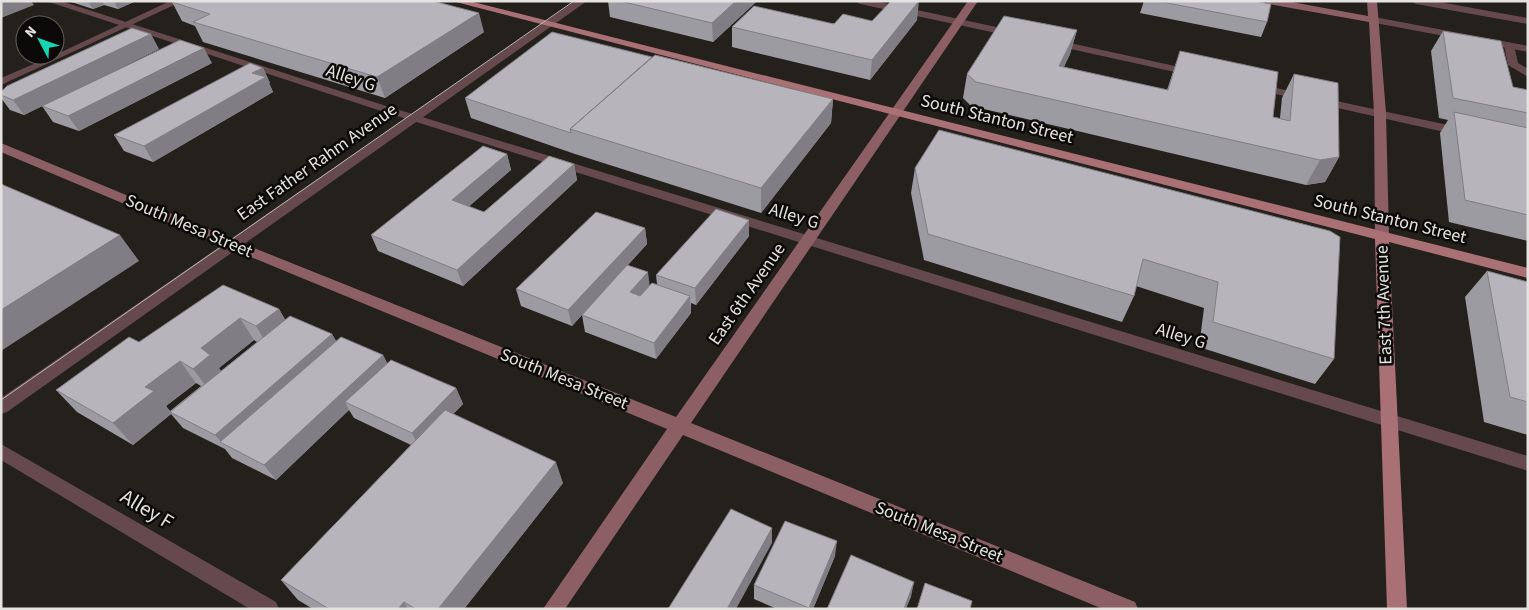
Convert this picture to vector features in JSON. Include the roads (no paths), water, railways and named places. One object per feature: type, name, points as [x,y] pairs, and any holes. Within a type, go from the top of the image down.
[{"type":"main road","name":"South Stanton Street","points":[[457,1],[1528,273]]},
{"type":"main road","name":"East 6th Avenue","points":[[553,609],[973,1]]},
{"type":"main road","points":[[1269,1],[1374,20]]},
{"type":"main road","name":"East 7th Avenue","points":[[1372,1],[1380,114],[1382,236],[1397,609]]},
{"type":"main road","name":"South Mesa Street","points":[[1,147],[234,245],[1128,609]]},
{"type":"street","name":"Alley G","points":[[50,1],[416,118],[1528,464]]},
{"type":"street","points":[[1,82],[178,1]]},
{"type":"street","name":"East Father Rahm Avenue","points":[[1,407],[582,1]]},
{"type":"street","points":[[860,1],[1022,36]]},
{"type":"street","points":[[1416,1],[1528,21]]},
{"type":"street","points":[[1374,20],[1528,49]]},
{"type":"street","points":[[1042,40],[1204,76]]},
{"type":"street","points":[[1509,45],[1513,65],[1528,74]]},
{"type":"street","points":[[1243,84],[1471,134]]},
{"type":"street","name":"Alley F","points":[[1,451],[269,609]]},
{"type":"tram line","points":[[1,400],[574,1]]}]
